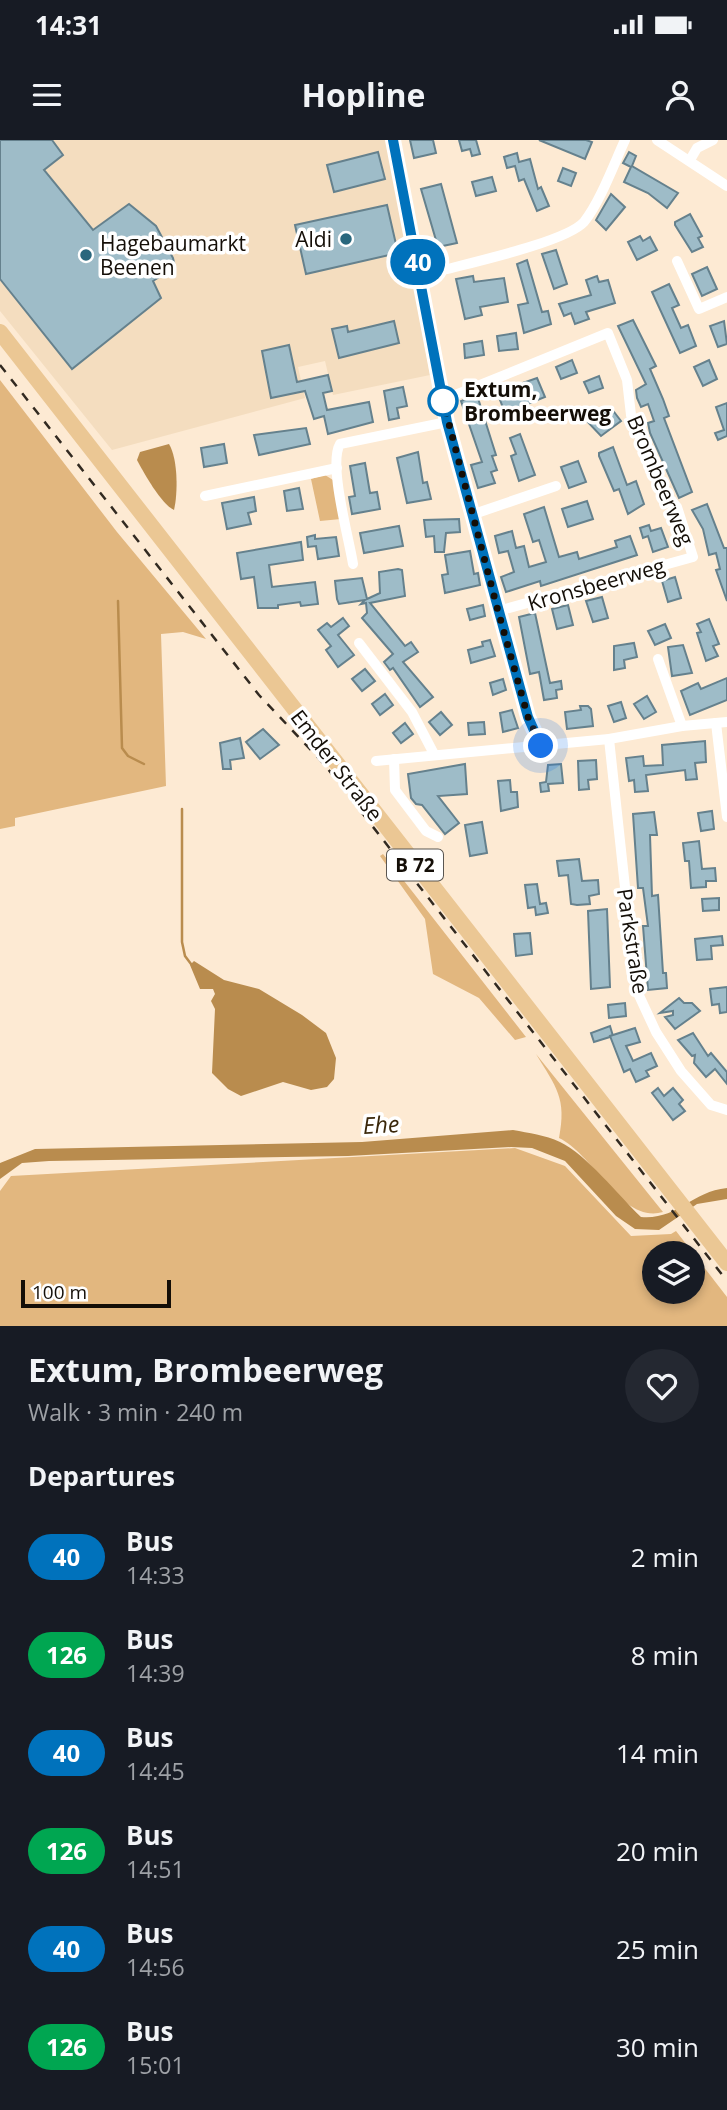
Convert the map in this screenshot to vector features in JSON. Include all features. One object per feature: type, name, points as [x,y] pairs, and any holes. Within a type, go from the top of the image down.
[{"type":"main road","name":"Emder Straße","points":[[0,332],[727,1263]]},
{"type":"street","points":[[393,140],[447,422],[528,717],[541,746]]},
{"type":"street","points":[[421,276],[502,256],[571,231],[584,221],[625,140]]},
{"type":"street","points":[[657,140],[727,186]]},
{"type":"street","points":[[690,160],[697,148],[713,140]]},
{"type":"street","points":[[677,261],[699,309],[727,296]]},
{"type":"street","name":"Brombeerweg","points":[[443,400],[608,333],[627,380],[631,415],[663,491],[677,507],[693,557]]},
{"type":"street","points":[[354,564],[337,468],[337,450],[349,440],[447,422]]},
{"type":"street","points":[[205,496],[337,468]]},
{"type":"street","points":[[474,514],[556,486]]},
{"type":"street","name":"Kronsbeerweg","points":[[498,611],[693,557]]},
{"type":"street","points":[[359,643],[412,712],[434,754]]},
{"type":"street","points":[[658,659],[682,726]]},
{"type":"street","points":[[376,761],[609,739],[722,722],[727,817]]},
{"type":"street","name":"Parkstraße","points":[[609,739],[636,989],[656,1032],[681,1072],[711,1105],[727,1110]]},
{"type":"street","points":[[394,759],[395,790],[426,831],[438,837]]},
{"type":"shaded area","points":[[0,140],[387,140],[430,375],[333,395],[325,361],[298,367],[305,398],[112,450],[0,311]]},
{"type":"shaded area","points":[[0,380],[117,532],[206,639],[183,632],[161,634],[166,786],[15,818],[15,826],[0,829]]},
{"type":"shaded area","points":[[169,444],[176,476],[174,510],[158,495],[137,460],[140,452]]},
{"type":"shaded area","points":[[325,475],[333,480],[341,519],[320,521],[311,479]]},
{"type":"shaded area","points":[[383,854],[526,1037],[515,1040],[479,998],[433,974],[425,919],[380,856]]},
{"type":"shaded area","points":[[194,961],[224,980],[259,989],[326,1033],[336,1058],[334,1079],[327,1087],[311,1090],[283,1082],[241,1096],[228,1089],[212,1073],[215,1009],[211,1001],[215,994],[213,989],[200,989],[190,965]]},
{"type":"shaded area","points":[[536,1054],[663,1212],[648,1213],[634,1208],[609,1186],[585,1158],[559,1138],[561,1103]]},
{"type":"shaded area","points":[[513,1130],[549,1138],[570,1148],[641,1217],[665,1214],[703,1195],[727,1188],[727,1199],[697,1204],[659,1230],[635,1229],[616,1216],[565,1161],[532,1148],[511,1147],[348,1156],[49,1161],[22,1163],[0,1179],[0,1163],[35,1149],[362,1142]]},
{"type":"shaded area","points":[[515,1148],[565,1166],[631,1236],[671,1234],[676,1231],[684,1241],[642,1241],[642,1304],[705,1304],[705,1269],[727,1297],[727,1326],[0,1326],[0,1191],[11,1176]]},
{"type":"building","name":"Hagebaumarkt Beenen","points":[[0,140],[52,140],[63,155],[44,170],[93,230],[129,204],[156,226],[173,258],[175,267],[153,281],[161,298],[72,369],[0,279]]},
{"type":"building","points":[[410,140],[433,140],[436,153],[414,158]]},
{"type":"building","points":[[459,140],[476,140],[480,154],[472,156],[470,149],[462,151]]},
{"type":"building","points":[[539,140],[586,140],[592,142],[585,159]]},
{"type":"building","points":[[378,152],[385,179],[334,192],[327,165]]},
{"type":"building","points":[[629,152],[636,156],[632,166],[678,193],[667,208],[648,193],[624,182],[631,167],[623,163]]},
{"type":"building","points":[[517,153],[519,162],[530,159],[538,189],[541,187],[549,206],[537,211],[524,179],[519,181],[515,166],[507,168],[504,157]]},
{"type":"building","points":[[563,168],[576,173],[571,186],[558,181]]},
{"type":"building","points":[[492,177],[496,191],[476,196],[472,182]]},
{"type":"building","points":[[441,184],[457,243],[438,247],[421,189]]},
{"type":"building","points":[[611,194],[625,207],[606,230],[596,220]]},
{"type":"building","name":"Aldi","points":[[387,205],[398,253],[306,274],[295,225]]},
{"type":"building","points":[[690,214],[702,236],[698,238],[703,247],[692,252],[675,225],[675,222]]},
{"type":"building","points":[[640,236],[643,241],[650,237],[657,250],[637,260],[628,242]]},
{"type":"building","points":[[556,250],[567,284],[554,289],[542,254]]},
{"type":"building","points":[[527,260],[542,312],[548,311],[551,324],[524,333],[518,305],[528,303],[517,264]]},
{"type":"building","points":[[707,267],[717,289],[702,296],[692,274]]},
{"type":"building","points":[[473,276],[474,282],[504,278],[508,302],[480,307],[482,315],[465,319],[456,279]]},
{"type":"building","points":[[597,276],[599,282],[608,280],[615,303],[586,312],[589,319],[575,324],[571,313],[564,316],[559,304],[591,295],[586,280]]},
{"type":"building","points":[[669,284],[679,305],[672,308],[681,328],[688,325],[696,346],[680,353],[652,292]]},
{"type":"building","points":[[633,320],[656,366],[650,369],[669,416],[664,418],[692,492],[679,498],[650,433],[648,423],[654,421],[648,404],[641,407],[637,398],[636,390],[646,384],[618,326]]},
{"type":"building","points":[[394,321],[399,343],[339,358],[332,329],[347,326],[348,332]]},
{"type":"building","points":[[724,321],[727,344],[718,347],[710,326]]},
{"type":"building","points":[[516,333],[518,349],[499,351],[497,336]]},
{"type":"building","points":[[482,341],[484,355],[465,358],[464,344]]},
{"type":"building","points":[[289,345],[297,382],[328,375],[332,391],[323,393],[327,410],[369,402],[373,422],[328,434],[324,416],[314,419],[305,391],[271,398],[262,351]]},
{"type":"building","points":[[572,360],[577,373],[561,379],[556,367]]},
{"type":"building","points":[[709,360],[717,379],[703,386],[694,367]]},
{"type":"building","points":[[599,376],[603,388],[589,393],[584,382]]},
{"type":"building","points":[[537,378],[545,397],[505,413],[497,392]]},
{"type":"building","points":[[403,387],[407,406],[397,408],[399,418],[389,420],[384,391]]},
{"type":"building","points":[[477,395],[496,455],[492,456],[497,470],[491,472],[495,483],[478,488],[471,465],[482,462],[461,401]]},
{"type":"building","points":[[727,403],[727,436],[718,440],[715,433],[724,430],[716,407]]},
{"type":"building","points":[[611,408],[621,421],[601,436],[582,416],[592,409],[598,418]]},
{"type":"building","points":[[306,428],[310,444],[259,455],[254,435]]},
{"type":"building","points":[[520,434],[535,475],[519,481],[511,456],[516,454],[510,438]]},
{"type":"building","points":[[224,444],[227,463],[204,467],[201,448]]},
{"type":"building","points":[[613,447],[627,485],[636,481],[644,504],[628,514],[619,489],[614,491],[599,456],[599,453]]},
{"type":"building","points":[[418,452],[423,483],[427,482],[431,499],[407,503],[397,458]]},
{"type":"building","points":[[578,461],[586,482],[569,488],[561,467]]},
{"type":"building","points":[[365,463],[370,493],[377,492],[380,509],[352,514],[349,497],[355,496],[350,466]]},
{"type":"building","points":[[299,488],[303,509],[287,511],[284,491]]},
{"type":"building","points":[[254,497],[256,511],[248,513],[251,524],[227,529],[222,503]]},
{"type":"building","points":[[587,501],[593,519],[568,527],[562,509]]},
{"type":"building","points":[[707,504],[724,548],[727,548],[727,601],[716,570],[720,569],[716,553],[709,555],[703,529],[692,510]]},
{"type":"building","points":[[544,507],[559,557],[577,552],[579,559],[617,547],[615,541],[630,536],[637,555],[541,586],[540,581],[506,592],[501,577],[514,572],[508,551],[499,553],[495,536],[512,531],[516,548],[524,546],[529,567],[546,562],[539,540],[533,542],[524,514]]},
{"type":"building","points":[[459,519],[460,532],[446,533],[444,552],[435,552],[434,536],[426,537],[424,520]]},
{"type":"building","points":[[649,525],[651,531],[661,528],[668,547],[653,552],[648,536],[643,538],[640,528]]},
{"type":"building","points":[[399,526],[403,546],[364,553],[360,533]]},
{"type":"building","points":[[315,535],[315,539],[336,537],[339,556],[318,559],[316,546],[308,547],[307,537]]},
{"type":"building","points":[[301,542],[303,560],[269,565],[272,587],[315,582],[318,604],[301,606],[300,602],[278,605],[278,608],[258,608],[254,577],[241,579],[237,553]]},
{"type":"building","points":[[470,551],[474,574],[478,573],[480,585],[445,593],[442,575],[448,574],[445,555]]},
{"type":"building","points":[[402,570],[405,596],[370,603],[405,646],[411,642],[418,652],[403,662],[433,697],[420,707],[393,668],[390,670],[384,662],[393,654],[362,618],[367,613],[366,603],[361,604],[365,600],[339,604],[337,599],[335,581],[362,578],[367,599],[380,593],[379,572]]},
{"type":"building","points":[[675,577],[681,598],[668,602],[662,581]]},
{"type":"building","points":[[602,597],[608,618],[593,622],[586,601]]},
{"type":"building","points":[[483,605],[485,616],[470,620],[467,609]]},
{"type":"building","points":[[568,605],[573,625],[557,629],[552,609]]},
{"type":"building","points":[[535,613],[550,683],[561,681],[562,689],[556,690],[557,698],[544,700],[539,672],[530,674],[519,617]]},
{"type":"building","points":[[343,618],[349,626],[338,635],[354,655],[338,667],[326,650],[331,646],[318,630],[327,623],[331,627]]},
{"type":"building","points":[[709,619],[719,644],[713,646],[718,656],[706,661],[697,633],[701,632],[697,624]]},
{"type":"building","points":[[665,624],[671,638],[655,645],[648,631]]},
{"type":"building","points":[[490,640],[495,656],[471,663],[468,650],[483,646],[482,642]]},
{"type":"building","points":[[634,643],[637,657],[624,660],[625,668],[614,670],[614,646]]},
{"type":"building","points":[[683,645],[692,673],[672,676],[668,647]]},
{"type":"building","points":[[365,669],[375,681],[362,691],[352,679]]},
{"type":"building","points":[[727,678],[727,700],[690,715],[681,691],[698,683],[701,689]]},
{"type":"building","points":[[503,679],[506,690],[493,695],[490,683]]},
{"type":"building","points":[[385,694],[393,705],[380,715],[372,704]]},
{"type":"building","points":[[647,696],[656,712],[644,719],[634,704]]},
{"type":"building","points":[[621,702],[626,718],[614,722],[608,706]]},
{"type":"building","points":[[580,706],[588,706],[591,709],[593,726],[567,729],[565,712],[581,710]]},
{"type":"building","points":[[512,710],[518,728],[503,732],[500,713]]},
{"type":"building","points":[[441,712],[452,725],[440,735],[429,722]]},
{"type":"building","points":[[484,722],[485,734],[469,735],[468,723]]},
{"type":"building","points":[[405,723],[413,734],[401,743],[393,733]]},
{"type":"building","points":[[263,729],[279,745],[260,759],[246,742]]},
{"type":"building","points":[[240,738],[244,758],[230,760],[231,769],[223,769],[220,743]]},
{"type":"building","points":[[705,741],[706,762],[695,763],[697,779],[686,780],[685,770],[646,775],[648,791],[635,792],[634,780],[629,781],[626,758],[643,756],[644,766],[663,765],[662,745]]},
{"type":"building","points":[[596,760],[597,779],[588,780],[589,789],[579,790],[578,761]]},
{"type":"building","points":[[465,764],[467,794],[438,796],[459,823],[445,834],[422,805],[416,804],[411,798],[408,774]]},
{"type":"building","points":[[561,764],[563,783],[548,784],[549,791],[541,792],[540,783],[546,782],[548,765]]},
{"type":"building","points":[[510,780],[511,792],[517,792],[518,807],[501,811],[498,781]]},
{"type":"building","points":[[712,811],[714,829],[701,831],[698,813]]},
{"type":"building","points":[[654,812],[657,835],[650,835],[652,896],[658,895],[663,973],[666,973],[667,988],[648,990],[643,926],[648,926],[643,888],[638,888],[633,814]]},
{"type":"building","points":[[482,822],[487,853],[470,856],[465,825]]},
{"type":"building","points":[[699,841],[702,869],[715,868],[716,881],[706,881],[706,887],[691,888],[689,861],[685,861],[683,843]]},
{"type":"building","points":[[579,859],[582,881],[598,880],[599,894],[589,896],[590,904],[571,904],[568,875],[559,876],[557,861]]},
{"type":"building","points":[[537,884],[540,904],[546,903],[548,913],[536,915],[535,907],[528,908],[525,885]]},
{"type":"building","points":[[719,898],[719,910],[703,911],[702,899]]},
{"type":"building","points":[[607,909],[610,987],[591,989],[588,911]]},
{"type":"building","points":[[530,933],[532,954],[516,956],[514,934]]},
{"type":"building","points":[[722,936],[723,945],[711,946],[712,959],[697,960],[695,939]]},
{"type":"building","points":[[727,987],[727,1012],[720,1013],[719,1004],[712,1005],[710,989]]},
{"type":"building","points":[[679,998],[684,1003],[692,1003],[700,1011],[675,1029],[665,1017],[673,1015],[673,1011],[660,1013]]},
{"type":"building","points":[[625,1003],[626,1016],[609,1018],[608,1005]]},
{"type":"building","points":[[610,1026],[613,1036],[594,1042],[591,1033]]},
{"type":"building","points":[[635,1028],[640,1042],[626,1046],[633,1061],[651,1053],[657,1066],[646,1071],[649,1076],[636,1082],[630,1069],[624,1072],[610,1036]]},
{"type":"building","points":[[693,1033],[708,1056],[711,1053],[727,1072],[727,1084],[715,1069],[706,1077],[694,1063],[695,1055],[692,1056],[678,1040]]},
{"type":"building","points":[[658,1088],[664,1096],[673,1088],[683,1100],[679,1104],[685,1111],[673,1120],[652,1093]]},
{"type":"waterway","points":[[118,601],[122,748],[128,756],[144,764]]},
{"type":"waterway","points":[[182,809],[182,942],[185,956],[191,964]]},
{"type":"railway","points":[[0,365],[259,695],[324,764],[727,1281]]},
{"type":"bus line","name":"40","points":[[393,140],[421,276],[436,376],[447,422],[528,717],[541,746]]},
{"type":"place","name":"Aldi","points":[[346,239]]},
{"type":"place","name":"Hagebaumarkt Beenen","points":[[86,255]]},
{"type":"place","name":"Extum, Brombeerweg","points":[[443,401]]},
{"type":"route","points":[[443,401],[528,717],[541,746]]},
{"type":"water label","name":"Ehe","points":[[381,1124]]}]
